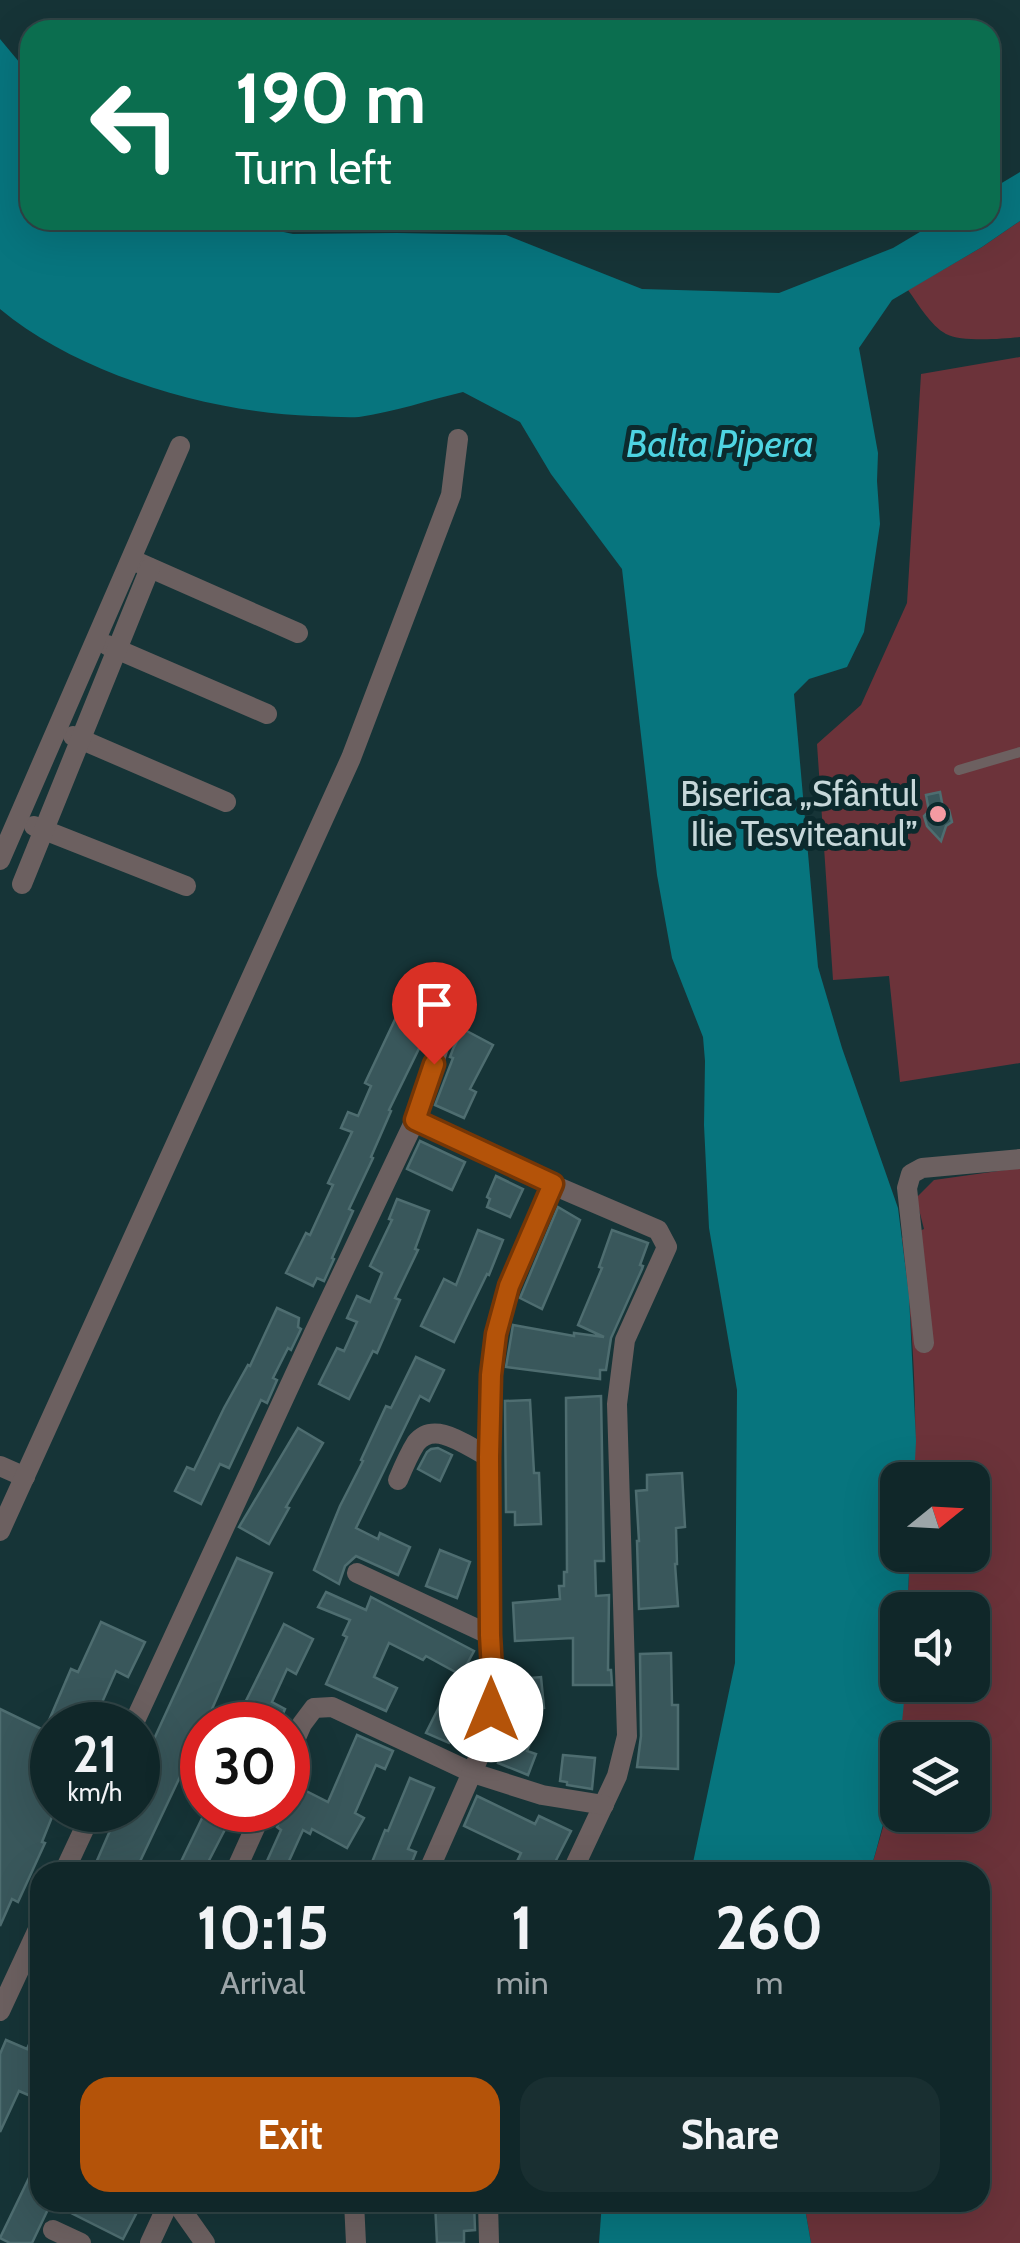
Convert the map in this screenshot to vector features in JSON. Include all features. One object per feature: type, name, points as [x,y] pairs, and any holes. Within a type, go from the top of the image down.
[{"type":"street","points":[[0,1531],[351,758],[452,495],[458,439]]},
{"type":"street","points":[[22,884],[116,650],[180,446]]},
{"type":"street","points":[[140,564],[298,633]]},
{"type":"street","points":[[0,860],[96,640],[140,564]]},
{"type":"street","points":[[96,640],[267,714]]},
{"type":"street","points":[[57,729],[226,802]]},
{"type":"street","points":[[18,820],[186,886]]},
{"type":"street","points":[[143,1702],[415,1120],[443,1035]]},
{"type":"street","points":[[415,1120],[658,1230],[667,1246],[625,1340],[617,1404],[627,1736],[617,1776],[577,1862]]},
{"type":"street","points":[[924,1343],[907,1188],[911,1174],[922,1168],[1020,1159]]},
{"type":"street","points":[[433,1862],[490,1734],[491,1375],[496,1334],[509,1286],[553,1184]]},
{"type":"street","points":[[398,1480],[416,1443],[427,1434],[439,1432],[489,1457]]},
{"type":"street","points":[[0,1466],[25,1477]]},
{"type":"street","points":[[357,1573],[490,1635]]},
{"type":"street","points":[[310,1713],[314,1708],[332,1707],[474,1773],[542,1794],[604,1805]]},
{"type":"street","points":[[69,1862],[83,1832]]},
{"type":"street","points":[[240,1862],[253,1832]]},
{"type":"street","points":[[0,2012],[30,1947]]},
{"type":"street","points":[[150,2243],[167,2212]]},
{"type":"street","points":[[180,2212],[205,2243]]},
{"type":"street","points":[[354,2212],[356,2243]]},
{"type":"street","points":[[488,2212],[489,2243]]},
{"type":"street","points":[[52,2230],[82,2243]]},
{"type":"lane","points":[[960,770],[1020,752]]},
{"type":"shaded area","points":[[1020,221],[1020,337],[971,339],[953,337],[940,330],[908,290]]},
{"type":"shaded area","points":[[1020,357],[1020,1063],[900,1082],[889,976],[833,980],[817,744],[861,705],[907,603],[921,374]]},
{"type":"shaded area","points":[[1020,1168],[1020,2243],[811,2243],[806,2212],[990,2212],[990,1862],[873,1862],[882,1832],[990,1832],[990,1722],[901,1722],[903,1702],[990,1702],[990,1592],[908,1592],[909,1572],[990,1572],[990,1462],[914,1462],[913,1359],[902,1238],[924,1229],[916,1198],[934,1180]]},
{"type":"water","name":"Balta Pipera","points":[[0,39],[20,63],[20,230],[506,235],[642,289],[779,293],[893,248],[923,230],[1000,230],[1000,184],[1020,172],[1020,221],[892,300],[859,348],[878,453],[880,524],[864,632],[847,667],[809,679],[794,694],[818,967],[898,1208],[909,1295],[915,1462],[880,1462],[880,1572],[909,1572],[908,1592],[880,1592],[880,1702],[904,1702],[902,1722],[880,1722],[881,1832],[873,1862],[693,1862],[735,1663],[737,1390],[709,1228],[703,1037],[672,958],[657,875],[622,569],[551,474],[520,422],[463,392],[359,417],[274,413],[148,386],[68,353],[0,309]]},
{"type":"water","points":[[601,2212],[806,2212],[811,2243],[599,2243]]},
{"type":"building","name":"Biserica „Sfântul Ilie Tesviteanul”","points":[[940,792],[943,808],[949,810],[952,822],[946,826],[941,841],[927,826],[924,816],[929,811],[926,795]]},
{"type":"building","points":[[399,1011],[430,1026],[389,1110],[373,1158],[349,1209],[353,1211],[334,1259],[324,1281],[317,1278],[313,1286],[286,1273],[306,1233],[310,1235],[333,1185],[328,1183],[352,1132],[341,1128],[348,1112],[358,1116],[371,1086],[365,1083]]},
{"type":"building","points":[[463,1029],[493,1045],[470,1089],[476,1092],[464,1118],[435,1105]]},
{"type":"building","points":[[420,1141],[465,1162],[452,1190],[407,1169]]},
{"type":"building","points":[[496,1176],[523,1189],[510,1217],[487,1207]]},
{"type":"building","points":[[397,1199],[429,1211],[415,1249],[418,1250],[395,1298],[400,1300],[377,1353],[373,1351],[349,1399],[319,1384],[337,1348],[344,1351],[357,1322],[347,1318],[357,1296],[370,1302],[382,1273],[370,1266],[392,1220],[389,1219]]},
{"type":"building","points":[[558,1207],[580,1220],[542,1309],[520,1298]]},
{"type":"building","points":[[478,1230],[503,1240],[454,1342],[421,1326],[444,1279],[456,1285]]},
{"type":"building","points":[[612,1230],[648,1243],[642,1269],[611,1338],[606,1370],[600,1370],[600,1379],[506,1367],[513,1325],[604,1337],[578,1325],[602,1268],[599,1267]]},
{"type":"building","points":[[277,1308],[299,1318],[301,1329],[273,1378],[277,1380],[267,1403],[261,1400],[229,1468],[220,1464],[201,1504],[175,1491],[187,1467],[194,1470]]},
{"type":"building","points":[[416,1357],[444,1370],[429,1401],[420,1396],[356,1528],[378,1539],[380,1533],[410,1547],[398,1575],[356,1556],[345,1566],[339,1584],[314,1570],[386,1406],[391,1408]]},
{"type":"building","points":[[601,1396],[604,1561],[595,1561],[596,1596],[609,1595],[608,1670],[612,1685],[573,1685],[573,1638],[515,1641],[513,1603],[560,1599],[559,1586],[564,1586],[567,1572],[566,1398]]},
{"type":"building","points":[[530,1400],[541,1524],[515,1525],[515,1512],[506,1512],[505,1401]]},
{"type":"building","points":[[298,1428],[323,1443],[269,1544],[239,1527]]},
{"type":"building","points":[[438,1448],[452,1455],[440,1481],[418,1469],[427,1452]]},
{"type":"building","points":[[682,1473],[685,1527],[676,1528],[678,1606],[639,1609],[636,1491],[647,1490],[647,1475]]},
{"type":"building","points":[[440,1550],[470,1562],[457,1598],[426,1586]]},
{"type":"building","points":[[237,1558],[272,1573],[215,1702],[180,1702],[180,1777],[160,1819],[160,1726]]},
{"type":"building","points":[[326,1592],[366,1610],[371,1597],[474,1651],[461,1675],[426,1656],[423,1660],[389,1643],[374,1677],[397,1688],[386,1711],[326,1684],[347,1637],[343,1635],[350,1620],[318,1607]]},
{"type":"building","points":[[101,1622],[145,1642],[128,1677],[116,1671],[102,1702],[57,1702],[71,1669],[78,1672]]},
{"type":"building","points":[[284,1624],[313,1639],[296,1674],[287,1669],[272,1702],[245,1702]]},
{"type":"building","points":[[671,1653],[672,1705],[678,1705],[678,1769],[637,1767],[641,1736],[640,1654]]},
{"type":"building","points":[[541,1677],[544,1708],[505,1712],[506,1680]]},
{"type":"building","points":[[446,1693],[468,1704],[449,1743],[426,1733]]},
{"type":"building","points":[[0,1709],[30,1723],[30,1832],[46,1832],[36,1862],[30,1862],[30,1876],[18,1902],[12,1899],[0,1926]]},
{"type":"building","points":[[511,1730],[532,1738],[527,1751],[536,1754],[528,1775],[498,1763]]},
{"type":"building","points":[[357,1735],[393,1751],[385,1769],[376,1765],[355,1813],[364,1818],[347,1848],[312,1829],[310,1834],[306,1832],[310,1832],[310,1793],[328,1802]]},
{"type":"building","points":[[563,1755],[595,1758],[592,1789],[560,1781]]},
{"type":"building","points":[[410,1778],[434,1788],[408,1849],[416,1852],[412,1862],[372,1862],[385,1830],[388,1831]]},
{"type":"building","points":[[477,1796],[535,1824],[539,1816],[571,1831],[555,1862],[517,1862],[521,1853],[464,1826]]},
{"type":"building","points":[[109,1832],[154,1832],[140,1862],[96,1862]]},
{"type":"building","points":[[195,1832],[224,1832],[208,1862],[181,1862]]},
{"type":"building","points":[[280,1832],[302,1832],[291,1862],[267,1862]]},
{"type":"building","points":[[6,2040],[27,2049],[30,2042],[30,2096],[19,2091],[0,2132],[0,2054]]},
{"type":"building","points":[[30,2176],[30,2212],[47,2212],[32,2243],[10,2243],[0,2238]]},
{"type":"building","points":[[69,2212],[132,2212],[136,2214],[123,2239]]},
{"type":"building","points":[[435,2212],[474,2212],[475,2230],[464,2231],[464,2243],[437,2243]]},
{"type":"place","name":"Biserica „Sfântul Ilie Tesviteanul”","points":[[938,814]]},
{"type":"route","points":[[434,1064],[415,1120],[553,1184],[509,1286],[496,1334],[491,1375],[491,1710]]}]
